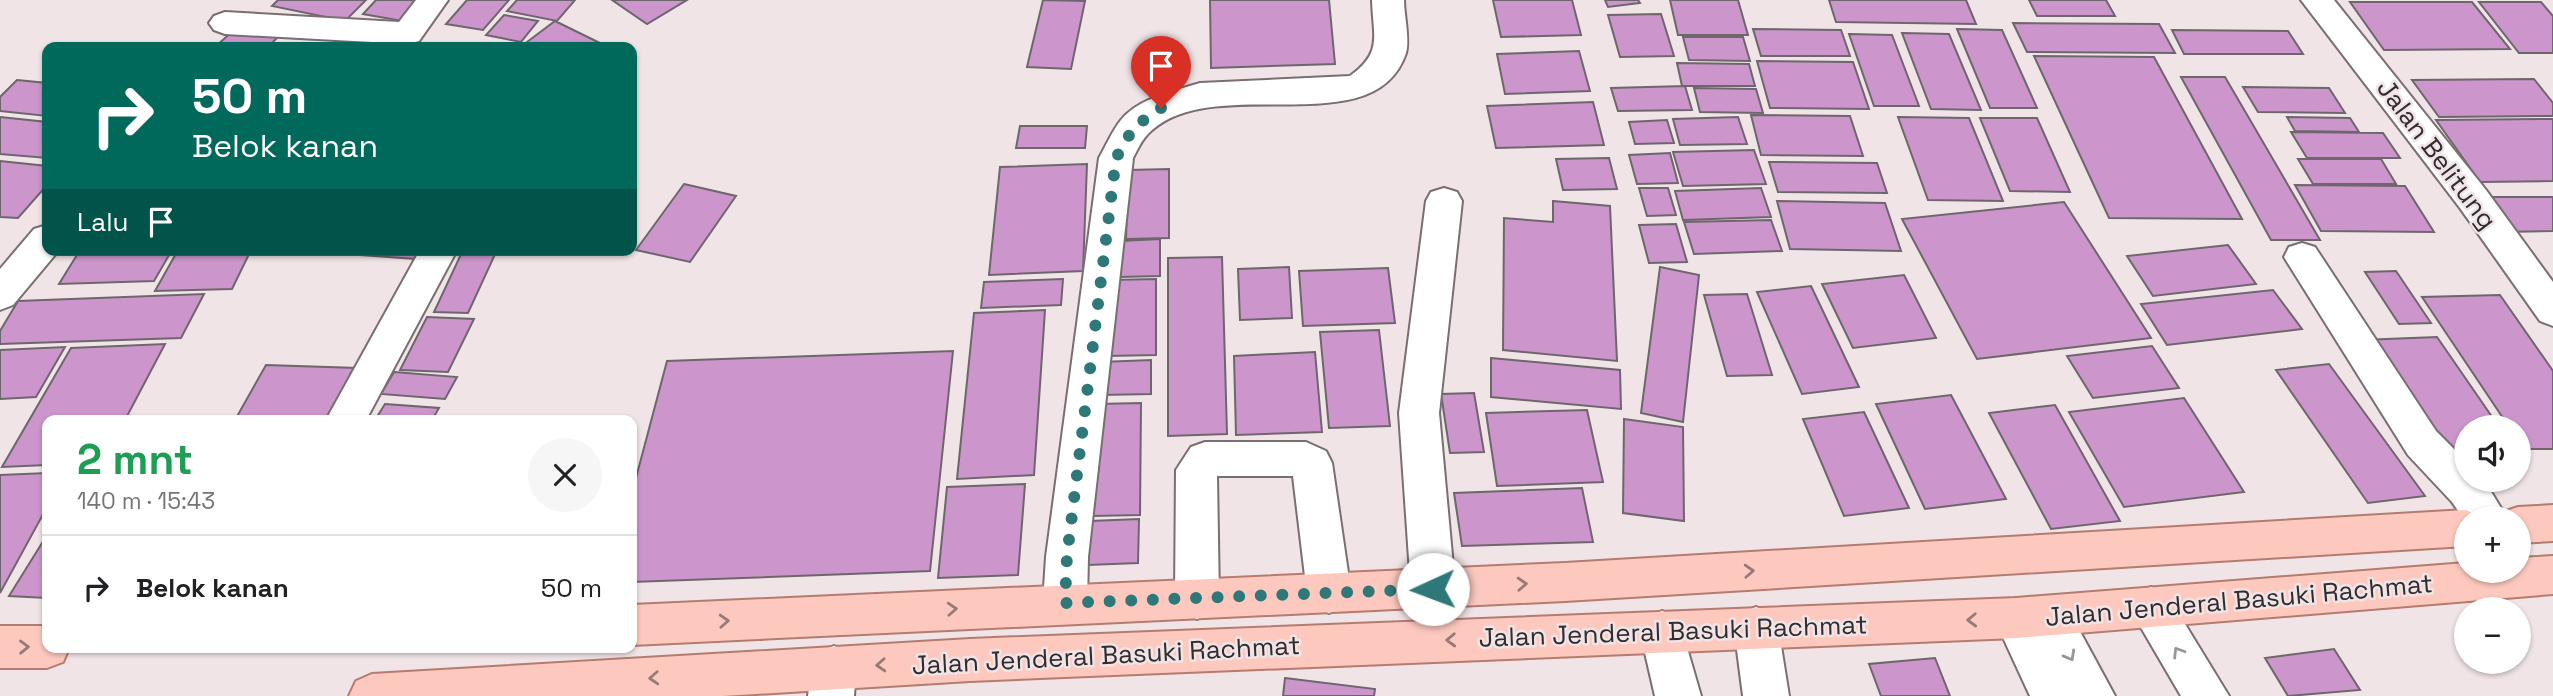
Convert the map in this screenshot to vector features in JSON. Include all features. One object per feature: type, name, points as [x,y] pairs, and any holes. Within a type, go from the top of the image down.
[{"type":"main road","points":[[2531,524],[2553,523]]},
{"type":"main road","name":"Jalan Jenderal Basuki Rachmat","points":[[637,625],[1065,603],[1433,589],[2454,529]]},
{"type":"main road","name":"Jalan Jenderal Basuki Rachmat","points":[[372,696],[832,682],[1334,645],[2032,617],[2553,575]]},
{"type":"main road","points":[[1329,593],[1334,645]]},
{"type":"main road","points":[[0,647],[42,647]]},
{"type":"street","points":[[209,42],[233,11],[408,33],[432,0]]},
{"type":"street","points":[[1065,603],[1067,556],[1116,158],[1134,127],[1161,108],[1199,95],[1317,91],[1358,86],[1377,73],[1390,52],[1388,0]]},
{"type":"street","name":"Jalan Belitung","points":[[2317,0],[2473,199],[2553,311]]},
{"type":"street","points":[[1433,589],[1419,413],[1444,201]]},
{"type":"street","points":[[0,295],[42,245]]},
{"type":"street","points":[[349,415],[436,256]]},
{"type":"street","points":[[2302,257],[2422,443],[2454,466]]},
{"type":"street","points":[[1197,599],[1196,470],[1205,459],[1306,459],[1312,463],[1329,593]]},
{"type":"street","points":[[2151,607],[2206,696]]},
{"type":"street","points":[[2032,617],[2053,696]]},
{"type":"street","points":[[2032,617],[2092,696]]},
{"type":"street","points":[[1756,627],[1766,696]]},
{"type":"street","points":[[1662,631],[1678,696]]},
{"type":"building","points":[[278,0],[366,0],[345,21],[272,6]]},
{"type":"building","points":[[376,0],[428,0],[408,22],[363,14]]},
{"type":"building","points":[[467,0],[509,0],[483,30],[446,24]]},
{"type":"building","points":[[517,0],[575,0],[557,21],[507,11]]},
{"type":"building","points":[[612,0],[687,0],[647,24]]},
{"type":"building","points":[[1043,0],[1085,1],[1071,69],[1027,67]]},
{"type":"building","points":[[1210,0],[1329,0],[1335,64],[1211,68]]},
{"type":"building","points":[[1493,0],[1572,0],[1581,35],[1501,37]]},
{"type":"building","points":[[1605,0],[1638,0],[1640,3],[1608,7]]},
{"type":"building","points":[[1670,0],[1738,0],[1748,35],[1678,35]]},
{"type":"building","points":[[1829,0],[1966,0],[1976,24],[1836,22]]},
{"type":"building","points":[[2029,0],[2106,0],[2115,16],[2037,16]]},
{"type":"building","points":[[2350,2],[2472,2],[2510,49],[2384,50]]},
{"type":"building","points":[[2479,2],[2541,2],[2553,16],[2553,53],[2519,53]]},
{"type":"building","points":[[1661,14],[1674,56],[1620,57],[1608,15]]},
{"type":"building","points":[[504,15],[538,21],[521,42],[486,35]]},
{"type":"building","points":[[555,21],[598,42],[527,42]]},
{"type":"building","points":[[2013,23],[2159,24],[2175,53],[2027,52]]},
{"type":"building","points":[[236,28],[279,36],[273,42],[221,42]]},
{"type":"building","points":[[1753,29],[1841,30],[1850,56],[1761,56]]},
{"type":"building","points":[[1957,29],[2002,30],[2037,108],[1990,108]]},
{"type":"building","points":[[2172,30],[2288,31],[2303,54],[2184,54]]},
{"type":"building","points":[[1902,33],[1949,34],[1981,110],[1931,109]]},
{"type":"building","points":[[1849,34],[1892,35],[1919,106],[1874,106]]},
{"type":"building","points":[[1683,37],[1743,37],[1750,61],[1689,60]]},
{"type":"building","points":[[1579,51],[1590,91],[1505,94],[1497,54]]},
{"type":"building","points":[[2034,56],[2154,57],[2242,219],[2109,218]]},
{"type":"building","points":[[1757,61],[1853,62],[1869,109],[1770,108]]},
{"type":"building","points":[[1677,63],[1749,64],[1755,86],[1682,86]]},
{"type":"building","points":[[2181,77],[2225,77],[2320,240],[2271,240]]},
{"type":"building","points":[[2534,79],[2553,103],[2553,116],[2439,117],[2412,80]]},
{"type":"building","points":[[17,80],[42,82],[42,115],[0,111],[0,97]]},
{"type":"building","points":[[1685,86],[1692,110],[1618,111],[1611,88]]},
{"type":"building","points":[[2243,87],[2329,88],[2345,113],[2258,112]]},
{"type":"building","points":[[1694,88],[1756,89],[1763,113],[1700,112]]},
{"type":"building","points":[[1593,102],[1604,145],[1496,148],[1487,106]]},
{"type":"building","points":[[1751,115],[1850,116],[1863,156],[1761,155]]},
{"type":"building","points":[[0,117],[42,121],[42,158],[0,154]]},
{"type":"building","points":[[1738,117],[1747,144],[1680,145],[1673,119]]},
{"type":"building","points":[[1898,117],[1969,118],[2003,201],[1928,200]]},
{"type":"building","points":[[2287,117],[2350,118],[2359,132],[2295,131]]},
{"type":"building","points":[[1980,118],[2037,118],[2070,192],[2010,191]]},
{"type":"building","points":[[2553,119],[2553,181],[2480,182],[2436,120]]},
{"type":"building","points":[[1667,120],[1674,143],[1635,144],[1629,122]]},
{"type":"building","points":[[1020,126],[1087,126],[1085,148],[1016,148]]},
{"type":"building","points":[[2291,132],[2383,133],[2400,158],[2307,158]]},
{"type":"building","points":[[1754,150],[1766,184],[1683,186],[1673,152]]},
{"type":"building","points":[[1670,153],[1678,183],[1637,184],[1629,155]]},
{"type":"building","points":[[1609,158],[1617,189],[1563,190],[1556,159]]},
{"type":"building","points":[[2298,159],[2381,159],[2396,184],[2313,184]]},
{"type":"building","points":[[0,161],[42,165],[42,191],[18,218],[0,217]]},
{"type":"building","points":[[1769,162],[1877,163],[1887,193],[1778,192]]},
{"type":"building","points":[[1087,164],[1083,271],[989,275],[1000,167]]},
{"type":"building","points":[[1169,169],[1169,238],[1126,239],[1128,170]]},
{"type":"building","points":[[684,184],[736,196],[690,262],[637,249]]},
{"type":"building","points":[[2295,185],[2405,186],[2434,232],[2321,231]]},
{"type":"building","points":[[1639,188],[1668,188],[1676,215],[1647,216]]},
{"type":"building","points":[[1761,188],[1771,217],[1683,220],[1675,191]]},
{"type":"building","points":[[2479,197],[2553,197],[2553,231],[2503,232]]},
{"type":"building","points":[[1553,201],[1610,206],[1617,361],[1503,350],[1504,218],[1553,222]]},
{"type":"building","points":[[1777,201],[1885,203],[1901,251],[1790,249]]},
{"type":"building","points":[[2064,202],[2151,338],[1977,359],[1902,219]]},
{"type":"building","points":[[1771,220],[1782,251],[1694,254],[1684,222]]},
{"type":"building","points":[[1676,224],[1687,262],[1649,263],[1639,225]]},
{"type":"building","points":[[1160,239],[1160,276],[1120,277],[1121,241]]},
{"type":"building","points":[[2228,245],[2256,284],[2153,296],[2127,256]]},
{"type":"building","points":[[76,256],[169,256],[154,281],[59,284]]},
{"type":"building","points":[[175,256],[248,256],[232,289],[155,291]]},
{"type":"building","points":[[374,256],[417,256],[415,259]]},
{"type":"building","points":[[460,256],[494,256],[468,313],[434,312]]},
{"type":"building","points":[[1222,257],[1227,434],[1168,436],[1168,258]]},
{"type":"building","points":[[1289,267],[1292,318],[1240,320],[1238,269]]},
{"type":"building","points":[[1660,267],[1699,275],[1683,422],[1641,413]]},
{"type":"building","points":[[1388,268],[1395,323],[1303,326],[1299,271]]},
{"type":"building","points":[[2396,271],[2431,323],[2399,324],[2365,272]]},
{"type":"building","points":[[1904,275],[1936,338],[1853,348],[1822,284]]},
{"type":"building","points":[[1063,279],[1061,305],[981,308],[984,282]]},
{"type":"building","points":[[1156,279],[1156,355],[1108,356],[1111,280]]},
{"type":"building","points":[[1811,286],[1859,387],[1802,394],[1757,292]]},
{"type":"building","points":[[2273,290],[2302,329],[2167,345],[2141,304]]},
{"type":"building","points":[[204,294],[181,338],[0,344],[0,331],[18,301]]},
{"type":"building","points":[[1747,294],[1772,375],[1727,376],[1704,295]]},
{"type":"building","points":[[2500,295],[2553,371],[2553,449],[2531,449],[2531,415],[2501,415],[2422,297]]},
{"type":"building","points":[[1045,310],[1034,475],[957,479],[974,313]]},
{"type":"building","points":[[427,317],[474,319],[448,372],[400,370]]},
{"type":"building","points":[[1379,330],[1390,426],[1329,428],[1320,332]]},
{"type":"building","points":[[2437,337],[2491,415],[2454,415],[2454,450],[2433,451],[2362,340]]},
{"type":"building","points":[[165,344],[128,415],[42,415],[42,465],[2,467],[71,348]]},
{"type":"building","points":[[2152,346],[2179,388],[2093,398],[2067,356]]},
{"type":"building","points":[[65,347],[36,397],[0,399],[0,350]]},
{"type":"building","points":[[953,351],[930,571],[637,582],[637,474],[667,361]]},
{"type":"building","points":[[1315,352],[1322,432],[1236,435],[1234,356]]},
{"type":"building","points":[[1491,358],[1620,370],[1621,409],[1491,397]]},
{"type":"building","points":[[1151,360],[1151,394],[1100,395],[1101,362]]},
{"type":"building","points":[[2329,364],[2425,496],[2368,503],[2276,370]]},
{"type":"building","points":[[266,365],[357,368],[333,415],[238,415]]},
{"type":"building","points":[[394,372],[457,377],[445,399],[381,394]]},
{"type":"building","points":[[1474,393],[1484,452],[1450,453],[1441,394]]},
{"type":"building","points":[[1951,395],[2006,499],[1925,509],[1876,404]]},
{"type":"building","points":[[2184,398],[2244,492],[2124,507],[2069,412]]},
{"type":"building","points":[[1141,403],[1140,515],[1092,516],[1096,404]]},
{"type":"building","points":[[385,404],[439,408],[435,415],[378,415]]},
{"type":"building","points":[[2055,405],[2120,521],[2051,529],[1989,413]]},
{"type":"building","points":[[1587,410],[1603,482],[1497,486],[1486,413]]},
{"type":"building","points":[[1864,412],[1909,508],[1844,516],[1803,419]]},
{"type":"building","points":[[1624,419],[1683,427],[1684,521],[1623,513]]},
{"type":"building","points":[[42,473],[42,516],[0,593],[0,475]]},
{"type":"building","points":[[1025,484],[1018,575],[938,578],[947,487]]},
{"type":"building","points":[[1582,488],[1593,542],[1462,546],[1454,493]]},
{"type":"building","points":[[1139,519],[1138,563],[1088,565],[1090,521]]},
{"type":"building","points":[[42,543],[42,598],[9,596]]},
{"type":"building","points":[[2334,649],[2360,690],[2288,696],[2265,658]]},
{"type":"building","points":[[1935,658],[1950,696],[1881,696],[1869,664]]},
{"type":"building","points":[[1285,678],[1375,689],[1374,696],[1283,696]]},
{"type":"route","points":[[1161,108],[1134,127],[1116,158],[1067,556],[1065,603],[1433,589]]}]
